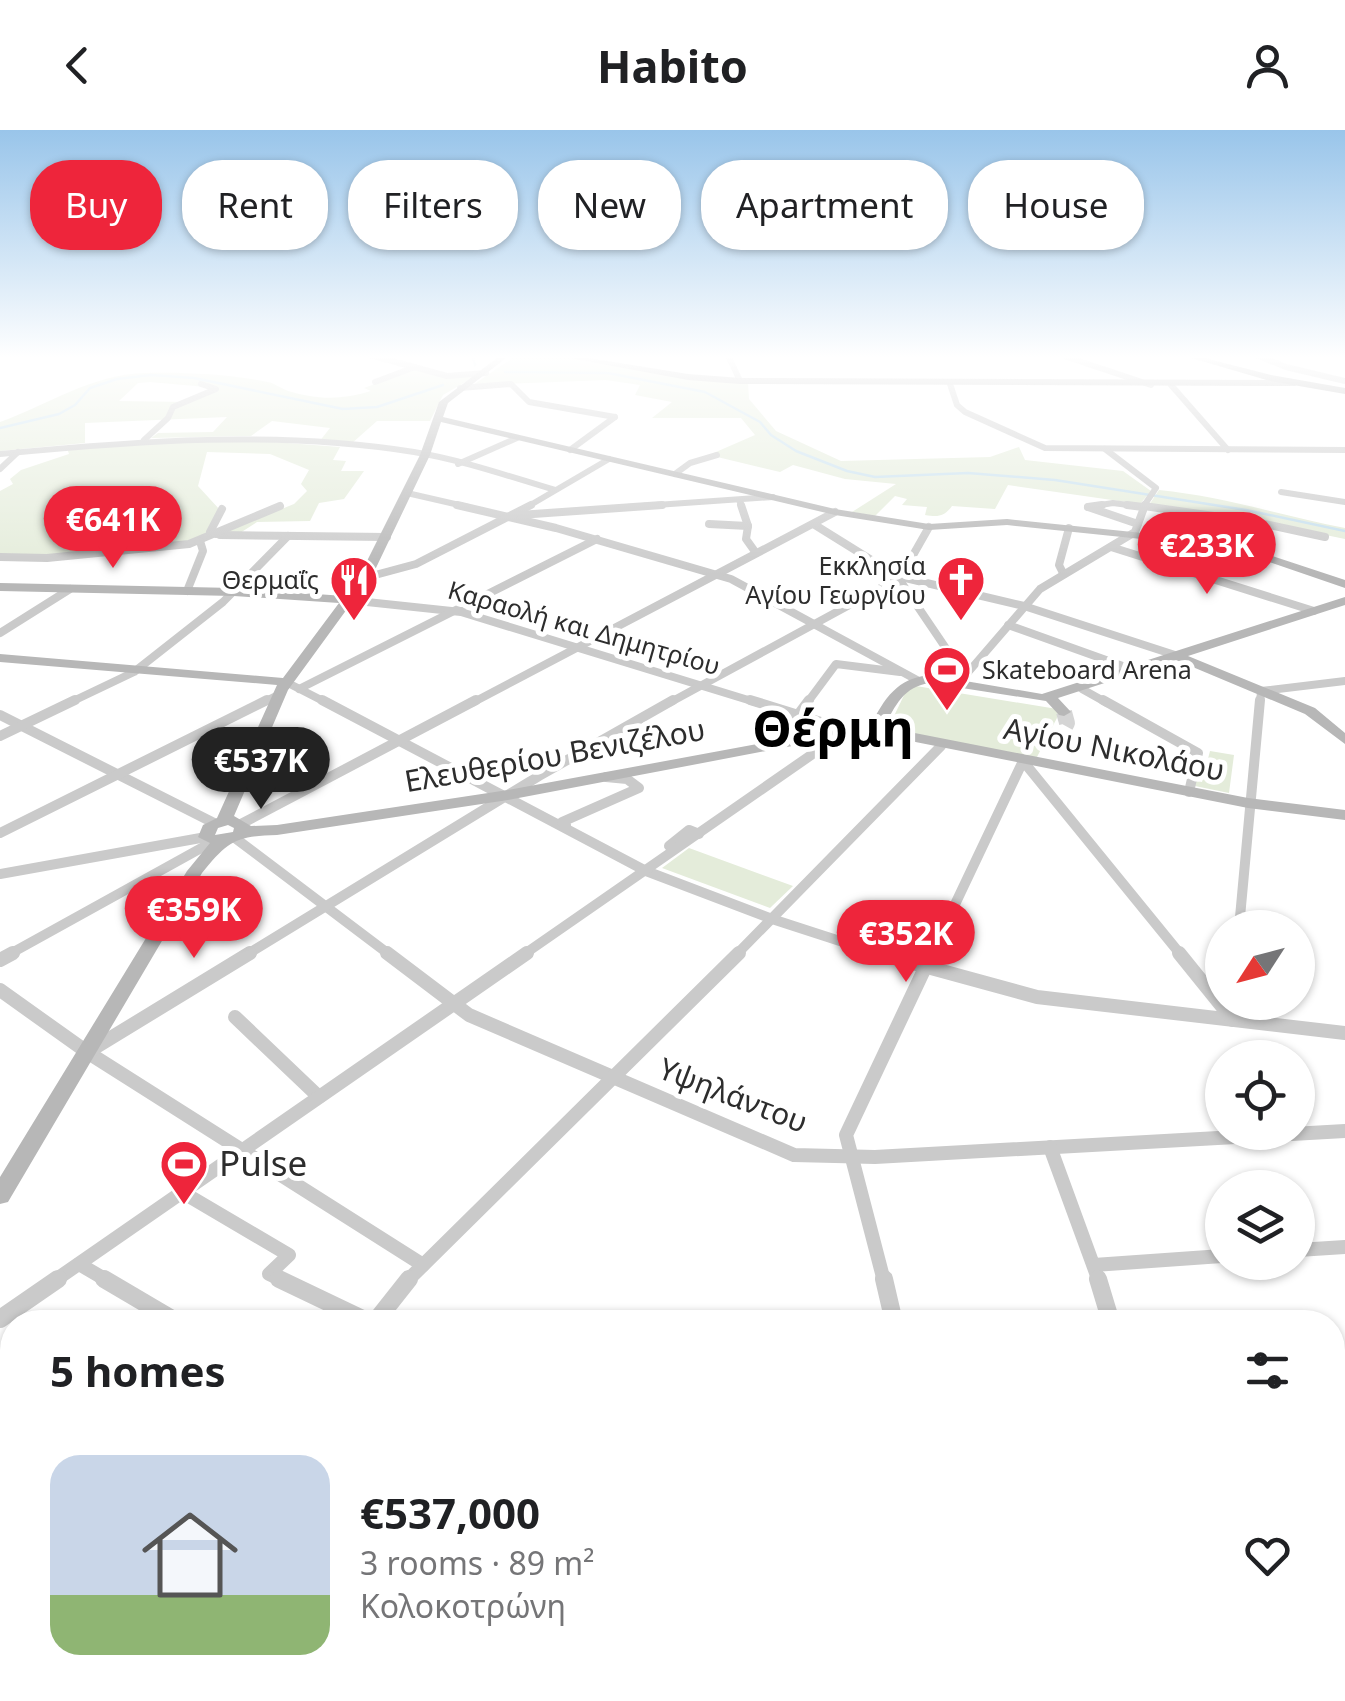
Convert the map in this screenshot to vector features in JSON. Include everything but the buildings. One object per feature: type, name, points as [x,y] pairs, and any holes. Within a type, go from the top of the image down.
[{"type":"main road","points":[[0,1196],[196,870],[225,832],[288,689],[364,578],[387,537],[435,428]]},
{"type":"main road","points":[[477,428],[834,512],[929,527],[1007,522],[1069,528],[1136,528],[1250,549],[1345,584]]},
{"type":"main road","name":"Καραολή και Δημητρίου","points":[[0,588],[234,592],[348,600]]},
{"type":"main road","points":[[874,730],[910,676],[961,680],[1028,698],[1050,697],[1345,601]]},
{"type":"main road","points":[[1178,656],[1310,712],[1345,740]]},
{"type":"main road","points":[[0,658],[288,689]]},
{"type":"main road","points":[[1050,697],[1064,712]]},
{"type":"main road","name":"Ελευθερίου Βενιζέλου","points":[[225,832],[277,830],[473,806],[576,781],[874,730]]},
{"type":"main road","name":"Αγίου Νικολάου","points":[[874,730],[1248,803],[1345,815]]},
{"type":"main road","points":[[1046,765],[1054,747]]},
{"type":"street","points":[[144,440],[157,428]]},
{"type":"street","points":[[570,450],[600,428]]},
{"type":"street","points":[[999,428],[1030,444],[1105,449],[1345,450]]},
{"type":"street","points":[[1209,428],[1228,450]]},
{"type":"street","points":[[0,454],[144,440],[242,437],[425,454],[556,490]]},
{"type":"street","points":[[458,464],[517,438]]},
{"type":"street","points":[[898,576],[961,680],[1024,606],[1063,573],[1111,547],[1136,528],[1156,488],[1105,449]]},
{"type":"street","points":[[0,469],[18,452]]},
{"type":"street","points":[[675,474],[717,454]]},
{"type":"street","points":[[364,578],[392,574],[509,516],[610,459]]},
{"type":"street","points":[[739,500],[752,492]]},
{"type":"street","points":[[1281,492],[1345,502]]},
{"type":"street","points":[[407,493],[509,516],[714,573],[910,676]]},
{"type":"street","points":[[509,516],[773,498]]},
{"type":"street","points":[[739,500],[748,526],[746,539],[756,552]]},
{"type":"street","points":[[1136,528],[1088,507],[1110,503],[1145,505],[1325,537]]},
{"type":"street","points":[[0,557],[47,558],[200,542],[280,506]]},
{"type":"street","points":[[222,509],[210,532],[387,537]]},
{"type":"street","points":[[0,960],[225,832],[834,512]]},
{"type":"street","points":[[709,524],[748,526]]},
{"type":"street","points":[[815,525],[898,576],[1024,606],[1178,656]]},
{"type":"street","points":[[508,795],[812,622],[888,584],[898,576],[929,527]]},
{"type":"street","points":[[1063,573],[1059,565],[1069,528]]},
{"type":"street","points":[[0,736],[134,672],[234,592],[288,536]]},
{"type":"street","points":[[0,833],[597,539]]},
{"type":"street","points":[[186,591],[204,551],[200,542]]},
{"type":"street","points":[[1111,547],[1314,610]]},
{"type":"street","points":[[0,634],[70,589]]},
{"type":"street","name":"Καραολή και Δημητρίου","points":[[348,600],[454,610],[800,712],[845,733]]},
{"type":"street","points":[[1008,625],[1134,670]]},
{"type":"street","points":[[800,712],[836,664],[910,676]]},
{"type":"street","points":[[1240,910],[1261,691],[1345,681]]},
{"type":"street","points":[[288,689],[402,741],[646,870],[772,919],[925,969],[1037,997],[1205,1018]]},
{"type":"street","points":[[1082,689],[1198,753],[1188,792]]},
{"type":"street","name":"Υψηλάντου","points":[[0,715],[225,832],[452,1005],[794,1155],[852,1157],[1345,1131]]},
{"type":"street","points":[[13,1310],[845,733]]},
{"type":"street","points":[[383,1310],[423,1264],[615,1079],[941,746]]},
{"type":"street","points":[[891,1310],[846,1140],[848,1129],[1022,761],[1205,987]]},
{"type":"street","points":[[576,781],[608,777],[636,784],[639,788],[627,796],[562,822],[646,864],[690,830],[699,834]]},
{"type":"street","points":[[87,1052],[324,906],[473,806]]},
{"type":"street","name":"Ελευθερίου Βενιζέλου","points":[[0,874],[225,832]]},
{"type":"street","points":[[165,844],[176,862],[196,870]]},
{"type":"street","points":[[0,990],[87,1052],[423,1264]]},
{"type":"street","points":[[234,1017],[319,1097]]},
{"type":"street","points":[[1232,1020],[1345,1033]]},
{"type":"street","points":[[1050,1148],[1107,1310]]},
{"type":"street","points":[[182,1192],[288,1255],[268,1274],[346,1310]]},
{"type":"street","points":[[1315,1249],[1345,1247]]},
{"type":"street","points":[[1094,1265],[1205,1257]]},
{"type":"street","points":[[79,1264],[157,1310]]},
{"type":"green space","points":[[0,428],[85,428],[85,443],[0,451]]},
{"type":"green space","points":[[216,428],[262,428],[251,436],[151,438],[158,433],[213,432]]},
{"type":"green space","points":[[330,428],[369,428],[351,444],[319,442]]},
{"type":"green space","points":[[749,428],[774,428],[841,461],[990,457],[1019,447],[1025,460],[1123,471],[1151,491],[1140,504],[1008,485],[995,509],[952,506],[943,514],[930,516],[925,515],[927,507],[902,505],[907,499],[895,496],[875,516],[852,512],[896,484],[845,479],[793,465],[780,472],[709,455],[755,435]]},
{"type":"green space","points":[[236,439],[340,447],[333,460],[346,461],[341,471],[364,471],[344,499],[319,503],[310,521],[257,522],[240,533],[224,532],[294,504],[307,491],[301,484],[309,470],[270,454],[207,452],[198,486],[220,510],[203,535],[136,549],[0,554],[0,491],[13,484],[10,479],[21,470],[69,454],[67,448]]},
{"type":"green space","points":[[1159,490],[1229,501],[1345,528],[1345,539],[1253,520],[1242,541],[1218,540],[1219,514],[1149,505]]},
{"type":"green space","points":[[916,686],[1060,712],[1037,757],[1031,759],[901,734],[894,716],[906,691]]},
{"type":"green space","points":[[1210,751],[1234,755],[1229,793],[1195,786],[1196,781],[1202,782]]},
{"type":"green space","points":[[689,848],[793,886],[770,908],[662,868]]},
{"type":"waterway","points":[[765,428],[796,451],[847,471],[875,477],[968,473],[1055,480],[1246,510],[1345,531]]},
{"type":"tunnel","points":[[1054,747],[1067,723],[1064,712]]},
{"type":"place","name":"Θερμαΐς","points":[[354,622]]},
{"type":"place","name":"Εκκλησία Αγίου Γεωργίου","points":[[961,622]]},
{"type":"place","name":"Skateboard Arena","points":[[947,712]]},
{"type":"place","name":"Pulse","points":[[184,1206]]},
{"type":"district","name":"Θέρμη","points":[[833,729]]}]
